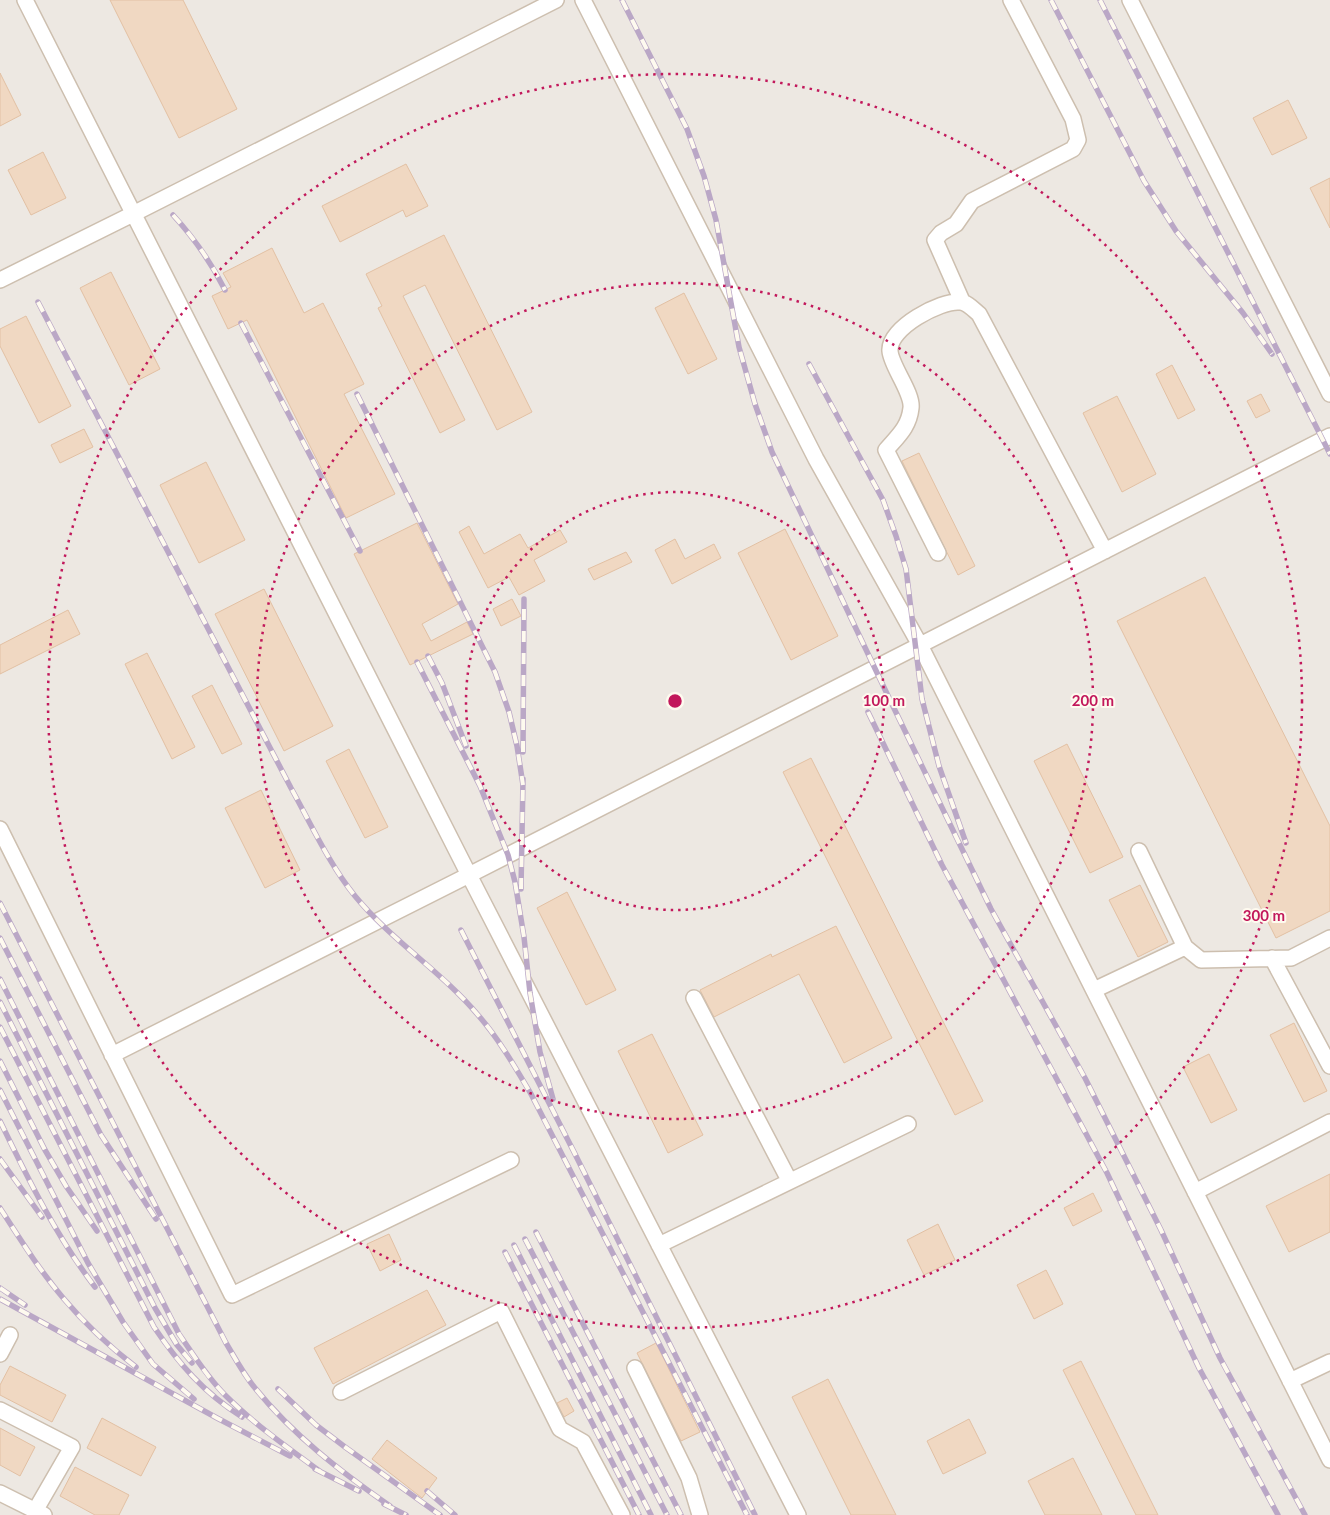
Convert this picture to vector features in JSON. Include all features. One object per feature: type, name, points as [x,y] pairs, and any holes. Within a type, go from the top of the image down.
[{"type":"lane","points":[[26,0],[469,875],[798,1515]]},
{"type":"lane","points":[[0,280],[556,0]]},
{"type":"lane","points":[[583,0],[816,459],[920,645],[1330,1460]]},
{"type":"lane","points":[[1011,0],[1073,120],[1078,140],[1073,149],[972,201],[956,224],[935,240],[962,302],[979,314],[1105,551]]},
{"type":"lane","points":[[1130,0],[1330,394]]},
{"type":"lane","points":[[938,554],[886,450],[908,422],[912,405],[890,351],[892,338],[906,323],[947,302],[962,302]]},
{"type":"lane","points":[[112,1054],[469,875],[1330,436]]},
{"type":"lane","points":[[0,829],[232,1295],[510,1160]]},
{"type":"lane","points":[[1139,851],[1185,948],[1201,960],[1291,958],[1330,938]]},
{"type":"lane","points":[[1094,990],[1185,948]]},
{"type":"lane","points":[[1272,958],[1330,1066]]},
{"type":"lane","points":[[694,998],[789,1180]]},
{"type":"lane","points":[[1195,1192],[1330,1122]]},
{"type":"lane","points":[[659,1245],[789,1180],[908,1124]]},
{"type":"lane","points":[[341,1392],[501,1310],[560,1429],[583,1442],[622,1515]]},
{"type":"lane","points":[[0,1354],[10,1335]]},
{"type":"lane","points":[[1290,1381],[1330,1362]]},
{"type":"lane","points":[[635,1368],[689,1478],[700,1515]]},
{"type":"lane","points":[[0,1410],[72,1447],[39,1513],[0,1493]]},
{"type":"shaded area","points":[[0,0],[1330,0],[1330,1515],[0,1515]]},
{"type":"building","points":[[110,0],[183,0],[237,109],[179,138]]},
{"type":"building","points":[[0,73],[21,115],[0,126]]},
{"type":"building","points":[[1288,100],[1307,138],[1272,155],[1253,118]]},
{"type":"building","points":[[43,152],[66,198],[31,215],[8,170]]},
{"type":"building","points":[[406,164],[428,206],[406,217],[403,210],[340,242],[322,206]]},
{"type":"building","points":[[1330,178],[1330,228],[1310,188]]},
{"type":"building","points":[[444,235],[532,412],[497,430],[425,285],[403,296],[465,420],[440,433],[378,308],[382,306],[366,274]]},
{"type":"building","points":[[272,248],[304,313],[323,303],[364,384],[344,394],[395,494],[346,518],[247,320],[228,329],[212,296],[231,287],[223,273]]},
{"type":"building","points":[[111,272],[160,369],[129,385],[80,288]]},
{"type":"building","points":[[684,293],[717,359],[688,374],[655,308]]},
{"type":"building","points":[[26,316],[71,406],[39,423],[0,346],[0,329]]},
{"type":"building","points":[[1172,365],[1195,410],[1178,419],[1156,374]]},
{"type":"building","points":[[1261,394],[1270,411],[1256,418],[1247,401]]},
{"type":"building","points":[[1117,396],[1156,474],[1122,492],[1083,413]]},
{"type":"building","points":[[84,429],[93,447],[60,463],[51,445]]},
{"type":"building","points":[[919,453],[975,566],[958,575],[902,461]]},
{"type":"building","points":[[206,462],[245,540],[199,563],[160,485]]},
{"type":"building","points":[[417,523],[458,604],[422,624],[431,641],[467,622],[473,634],[410,665],[354,554]]},
{"type":"building","points":[[469,526],[484,554],[520,534],[528,548],[560,530],[567,542],[534,560],[545,581],[519,595],[509,577],[488,588],[459,532]]},
{"type":"building","points":[[785,529],[838,636],[791,660],[738,553]]},
{"type":"building","points":[[675,539],[685,559],[714,544],[721,558],[672,584],[655,550]]},
{"type":"building","points":[[626,552],[632,562],[594,580],[588,569]]},
{"type":"building","points":[[1205,577],[1330,826],[1330,911],[1276,938],[1117,621]]},
{"type":"building","points":[[264,589],[333,726],[284,751],[215,614]]},
{"type":"building","points":[[512,599],[521,616],[501,626],[493,609]]},
{"type":"building","points":[[68,610],[80,634],[0,674],[0,645]]},
{"type":"building","points":[[147,653],[195,747],[172,759],[125,664]]},
{"type":"building","points":[[212,685],[242,744],[222,754],[192,696]]},
{"type":"building","points":[[1067,744],[1123,857],[1090,873],[1034,761]]},
{"type":"building","points":[[349,749],[388,827],[365,838],[326,761]]},
{"type":"building","points":[[811,758],[983,1101],[955,1115],[783,772]]},
{"type":"building","points":[[261,790],[300,870],[265,888],[225,808]]},
{"type":"building","points":[[1140,885],[1168,942],[1138,957],[1109,900]]},
{"type":"building","points":[[567,892],[616,990],[586,1005],[537,908]]},
{"type":"building","points":[[836,926],[892,1038],[844,1063],[799,974],[714,1017],[700,990],[771,954],[772,957]]},
{"type":"building","points":[[1294,1023],[1327,1091],[1304,1102],[1270,1035]]},
{"type":"building","points":[[652,1034],[703,1135],[668,1153],[618,1051]]},
{"type":"building","points":[[1209,1054],[1237,1110],[1211,1123],[1183,1067]]},
{"type":"building","points":[[1330,1174],[1330,1232],[1289,1252],[1266,1206]]},
{"type":"building","points":[[1093,1193],[1102,1211],[1073,1226],[1064,1208]]},
{"type":"building","points":[[938,1224],[955,1260],[924,1275],[907,1240]]},
{"type":"building","points":[[389,1234],[401,1260],[380,1271],[367,1244]]},
{"type":"building","points":[[1046,1270],[1063,1304],[1034,1319],[1017,1285]]},
{"type":"building","points":[[427,1290],[446,1325],[333,1384],[314,1348]]},
{"type":"building","points":[[656,1343],[700,1432],[681,1441],[637,1353]]},
{"type":"building","points":[[1081,1361],[1158,1515],[1136,1515],[1063,1370]]},
{"type":"building","points":[[10,1366],[66,1395],[52,1422],[0,1395],[0,1385]]},
{"type":"building","points":[[828,1379],[896,1515],[851,1515],[792,1397]]},
{"type":"building","points":[[567,1398],[574,1411],[564,1417],[557,1403]]},
{"type":"building","points":[[102,1418],[156,1447],[141,1476],[87,1448]]},
{"type":"building","points":[[969,1419],[986,1453],[943,1474],[927,1441]]},
{"type":"building","points":[[0,1428],[35,1447],[20,1476],[0,1465]]},
{"type":"building","points":[[387,1440],[437,1478],[422,1498],[372,1459]]},
{"type":"building","points":[[1073,1458],[1102,1515],[1045,1515],[1028,1481]]},
{"type":"building","points":[[75,1467],[129,1495],[119,1515],[95,1515],[60,1496]]},
{"type":"railway","points":[[622,0],[687,129],[704,176],[716,220],[739,347],[755,404],[772,452],[991,909],[1085,1078],[1161,1230],[1220,1358],[1305,1515]]},
{"type":"railway","points":[[1051,0],[1144,181],[1176,231],[1243,313],[1272,354]]},
{"type":"railway","points":[[1100,0],[1330,454]]},
{"type":"railway","points":[[173,215],[202,251],[225,290]]},
{"type":"railway","points":[[38,302],[291,788],[329,857],[346,884],[369,912],[464,999],[486,1024],[506,1053],[531,1094],[747,1515]]},
{"type":"railway","points":[[241,323],[360,551]]},
{"type":"railway","points":[[809,364],[883,500],[896,536],[906,569],[922,699],[939,766],[966,843]]},
{"type":"railway","points":[[357,394],[495,672],[509,712],[523,785]]},
{"type":"railway","points":[[523,752],[524,599]]},
{"type":"railway","points":[[428,656],[442,683],[466,746]]},
{"type":"railway","points":[[417,662],[480,786],[508,855],[515,882],[524,937],[530,993],[540,1052],[553,1099]]},
{"type":"railway","points":[[868,712],[942,865],[1107,1173],[1199,1368],[1278,1515]]},
{"type":"railway","points":[[521,889],[523,779]]},
{"type":"railway","points":[[0,903],[226,1343],[243,1372],[270,1405],[301,1437],[354,1480],[390,1506]]},
{"type":"railway","points":[[461,930],[755,1515]]},
{"type":"railway","points":[[0,938],[101,1135],[156,1219]]},
{"type":"railway","points":[[0,979],[179,1334],[206,1373],[236,1406],[259,1426],[321,1472]]},
{"type":"railway","points":[[0,1002],[155,1308],[177,1345],[192,1363]]},
{"type":"railway","points":[[0,1027],[154,1327],[193,1376],[215,1398],[242,1417]]},
{"type":"railway","points":[[0,1061],[45,1150],[66,1186],[97,1231]]},
{"type":"railway","points":[[0,1090],[88,1263],[123,1322],[153,1364],[194,1399]]},
{"type":"railway","points":[[0,1121],[32,1186],[55,1227],[95,1287]]},
{"type":"railway","points":[[0,1159],[42,1217]]},
{"type":"railway","points":[[0,1208],[38,1266],[64,1299],[98,1335],[136,1367]]},
{"type":"railway","points":[[536,1232],[681,1515]]},
{"type":"railway","points":[[525,1239],[667,1515]]},
{"type":"railway","points":[[514,1245],[651,1515]]},
{"type":"railway","points":[[505,1252],[639,1515]]},
{"type":"railway","points":[[0,1288],[25,1305]]},
{"type":"railway","points":[[0,1299],[290,1456]]},
{"type":"railway","points":[[278,1389],[316,1425],[440,1515]]},
{"type":"railway","points":[[315,1469],[359,1491]]},
{"type":"railway","points":[[427,1491],[455,1515]]},
{"type":"railway","points":[[384,1504],[406,1515]]}]
